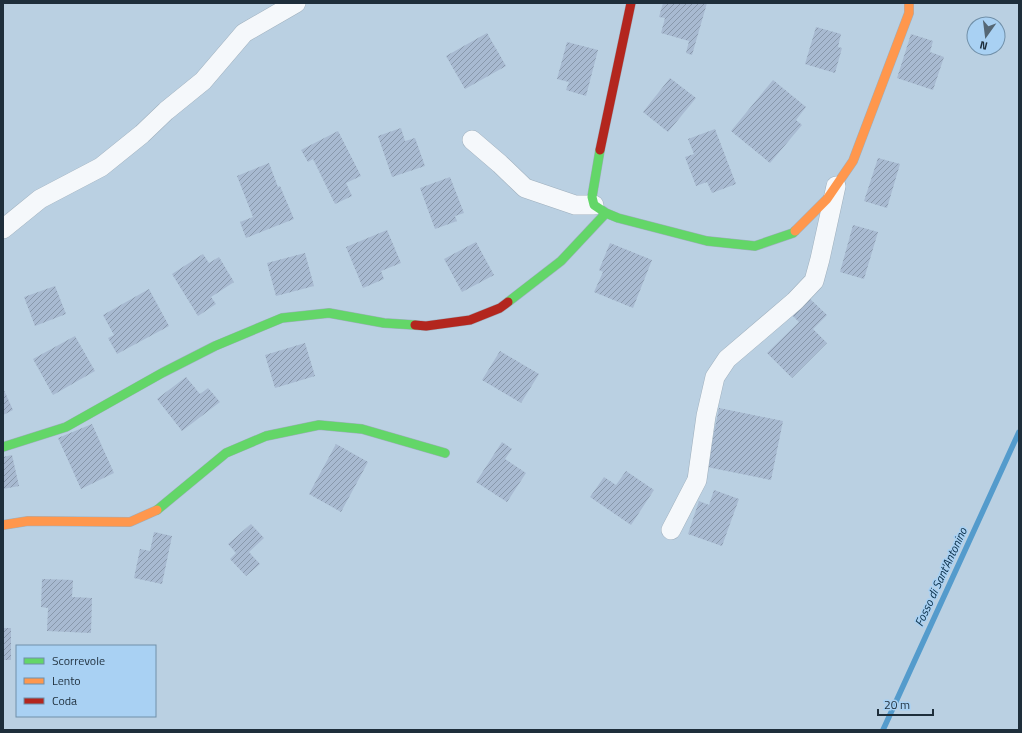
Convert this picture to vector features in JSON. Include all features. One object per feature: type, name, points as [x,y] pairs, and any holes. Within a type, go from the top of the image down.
[{"type":"street","points":[[3,229],[40,199],[101,167],[203,81],[244,33],[296,3]]},
{"type":"street","points":[[600,209],[592,197],[618,60],[631,3]]},
{"type":"street","points":[[472,140],[525,188],[575,204],[600,209],[618,218],[662,230],[707,241],[755,246],[793,234],[827,199],[853,162],[909,13],[909,3]]},
{"type":"street","points":[[671,530],[697,480],[706,416],[715,377],[727,359],[795,301],[814,281],[836,186]]},
{"type":"street","points":[[3,446],[66,427],[162,373],[215,346],[282,318],[329,312],[384,323],[426,326],[470,320],[500,308],[561,261],[600,209]]},
{"type":"street","points":[[3,525],[28,521],[130,522],[155,510],[226,453],[266,436],[319,425],[362,429],[445,453]]},
{"type":"building","points":[[663,3],[707,3],[692,55],[686,53],[689,41],[661,33],[665,18],[659,17]]},
{"type":"building","points":[[816,27],[841,34],[838,47],[842,48],[835,73],[805,64]]},
{"type":"building","points":[[487,33],[506,66],[465,89],[446,56]]},
{"type":"building","points":[[911,34],[933,41],[930,52],[944,57],[933,90],[897,78]]},
{"type":"building","points":[[567,42],[598,50],[586,96],[566,90],[569,82],[557,79]]},
{"type":"building","points":[[670,78],[696,98],[668,132],[643,112]]},
{"type":"building","points":[[773,80],[806,107],[796,120],[802,125],[770,163],[731,131]]},
{"type":"building","points":[[401,128],[405,141],[415,138],[425,166],[392,177],[378,136]]},
{"type":"building","points":[[715,129],[736,184],[712,193],[707,182],[696,186],[685,157],[694,154],[688,139]]},
{"type":"building","points":[[338,131],[361,176],[346,183],[352,196],[335,204],[313,159],[308,162],[301,150]]},
{"type":"building","points":[[878,158],[900,164],[887,208],[864,201]]},
{"type":"building","points":[[269,163],[278,187],[280,186],[294,219],[246,238],[240,222],[253,217],[237,176]]},
{"type":"building","points":[[450,177],[464,213],[455,216],[457,221],[435,229],[420,188]]},
{"type":"building","points":[[853,225],[878,232],[864,279],[840,272]]},
{"type":"building","points":[[387,230],[401,263],[381,271],[384,279],[363,288],[346,247]]},
{"type":"building","points":[[476,242],[494,275],[462,292],[444,259]]},
{"type":"building","points":[[610,243],[652,260],[633,308],[594,292],[603,272],[599,270]]},
{"type":"building","points":[[305,253],[314,286],[276,296],[267,263]]},
{"type":"building","points":[[203,254],[209,263],[219,257],[234,282],[211,297],[216,304],[198,316],[172,274]]},
{"type":"building","points":[[55,286],[66,314],[35,326],[24,297]]},
{"type":"building","points":[[149,289],[169,326],[117,354],[108,338],[114,335],[103,315]]},
{"type":"building","points":[[809,298],[827,315],[813,329],[827,343],[792,378],[767,353],[799,322],[792,315]]},
{"type":"building","points":[[75,336],[95,371],[53,395],[33,359]]},
{"type":"building","points":[[305,343],[315,376],[275,388],[265,355]]},
{"type":"building","points":[[500,351],[539,374],[521,403],[482,380]]},
{"type":"building","points":[[186,377],[200,394],[208,388],[220,402],[182,431],[157,399]]},
{"type":"building","points":[[3,388],[13,410],[3,415]]},
{"type":"building","points":[[719,408],[783,421],[771,480],[707,467]]},
{"type":"building","points":[[92,424],[114,473],[81,489],[58,438]]},
{"type":"building","points":[[502,442],[512,449],[505,459],[526,473],[507,502],[476,482]]},
{"type":"building","points":[[336,444],[368,462],[341,512],[309,494]]},
{"type":"building","points":[[12,455],[19,486],[3,489],[3,457]]},
{"type":"building","points":[[626,471],[654,490],[631,525],[590,497],[604,477],[616,485]]},
{"type":"building","points":[[714,490],[739,499],[722,546],[688,534],[699,501],[709,505]]},
{"type":"building","points":[[251,524],[264,538],[249,552],[260,564],[246,576],[230,559],[236,553],[228,544]]},
{"type":"building","points":[[154,532],[172,536],[162,584],[134,578],[140,549],[150,551]]},
{"type":"building","points":[[42,579],[73,580],[72,597],[92,598],[91,633],[47,631],[48,608],[41,607]]},
{"type":"building","points":[[3,628],[11,628],[11,660],[3,660]]},
{"type":"waterway","name":"Fosso di Sant'Antonino","points":[[883,730],[1019,432]]},
{"type":"traffic: fast","points":[[600,150],[592,197],[594,205],[606,213],[618,218],[707,241],[755,246],[795,231]]},
{"type":"traffic: fast","points":[[508,302],[561,261],[606,213]]},
{"type":"traffic: fast","points":[[3,447],[66,427],[162,373],[215,346],[282,318],[329,313],[384,323],[415,325]]},
{"type":"traffic: fast","points":[[157,510],[226,453],[266,436],[319,425],[362,429],[445,453]]},
{"type":"traffic: slow","points":[[795,231],[827,199],[853,161],[909,13],[909,3]]},
{"type":"traffic: slow","points":[[3,525],[28,521],[130,522],[157,510]]},
{"type":"traffic: jam","points":[[600,150],[631,3]]},
{"type":"traffic: jam","points":[[415,325],[426,326],[470,320],[500,308],[508,302]]}]
